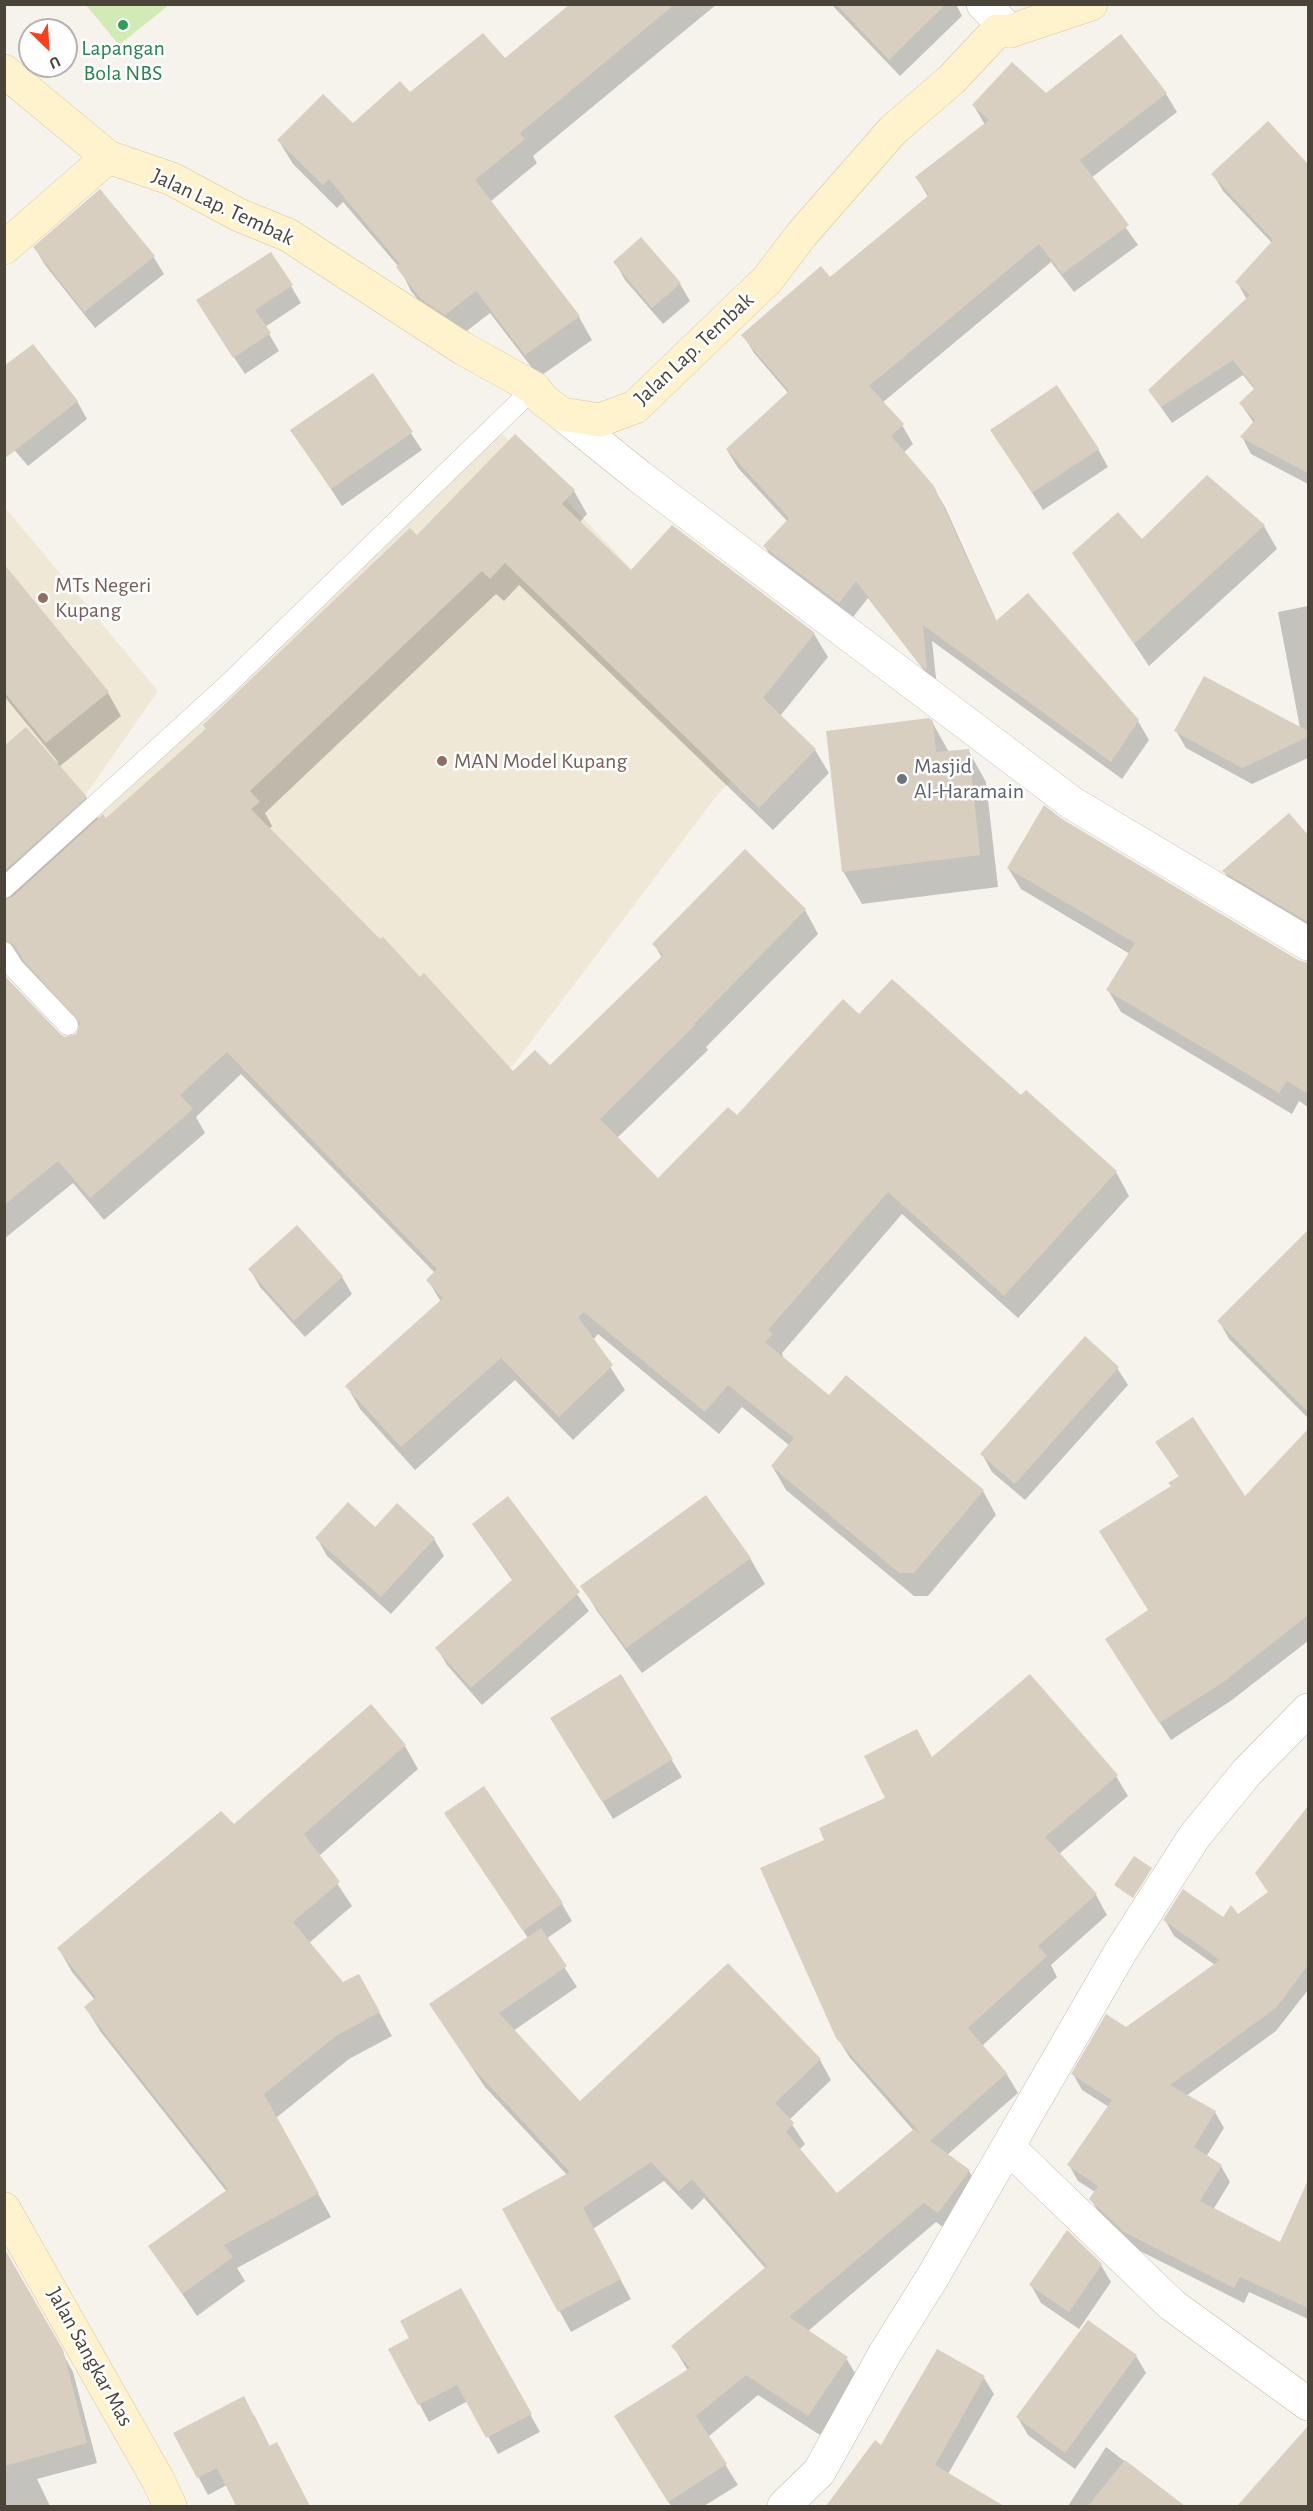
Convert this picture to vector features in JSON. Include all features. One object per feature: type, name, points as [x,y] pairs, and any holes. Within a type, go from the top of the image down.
[{"type":"street","points":[[983,4],[1010,31]]},
{"type":"street","name":"Jalan Lap. Tembak","points":[[108,158],[172,179],[238,215],[288,236],[462,348],[534,388],[542,399],[562,414],[600,420],[635,407],[767,280],[801,234],[893,130],[952,79],[998,31],[1010,31],[1091,4]]},
{"type":"street","points":[[4,71],[108,158],[4,248]]},
{"type":"street","points":[[562,414],[640,477],[1072,803],[1308,945]]},
{"type":"street","points":[[784,2506],[819,2472],[884,2355],[932,2278],[1121,1951],[1194,1837],[1247,1772],[1308,1710]]},
{"type":"street","points":[[1008,2147],[1172,2305],[1308,2404]]},
{"type":"street","name":"Jalan Sangkar Mas","points":[[4,2209],[65,2313],[158,2480],[170,2506]]},
{"type":"lane","points":[[4,888],[224,688],[534,388]]},
{"type":"lane","points":[[4,952],[14,968],[68,1025]]},
{"type":"shaded area","name":"MAN Model Kupang","points":[[500,431],[783,728],[718,794],[514,1064],[444,1127],[5,924],[4,875]]},
{"type":"shaded area","name":"MTs Negeri Kupang","points":[[4,506],[158,691],[80,803],[4,864]]},
{"type":"green space","name":"Lapangan Bola NBS","points":[[86,5],[169,5],[119,45]]},
{"type":"building","points":[[570,4],[675,4],[520,133],[525,139],[475,180],[580,316],[525,355],[476,291],[445,315],[421,299],[396,267],[400,264],[329,179],[323,185],[277,140],[323,94],[353,123],[400,81],[410,92],[483,33],[505,58]]},
{"type":"building","points":[[836,4],[946,4],[889,60]]},
{"type":"building","points":[[1121,34],[1167,93],[1080,160],[1129,225],[1062,274],[1039,244],[869,386],[904,424],[891,436],[934,486],[996,621],[1028,593],[1139,720],[1111,762],[923,625],[927,670],[919,664],[856,581],[839,603],[763,546],[789,518],[726,449],[789,391],[741,335],[821,266],[830,277],[929,195],[915,177],[989,120],[972,105],[1012,62],[1046,93]]},
{"type":"building","points":[[1268,121],[1308,164],[1308,473],[1240,437],[1255,420],[1239,403],[1255,388],[1233,360],[1161,407],[1148,390],[1250,295],[1235,282],[1273,240],[1211,174]]},
{"type":"building","points":[[100,189],[155,256],[84,312],[33,247]]},
{"type":"building","points":[[641,237],[681,283],[652,308],[613,262]]},
{"type":"building","points":[[271,252],[293,285],[255,310],[271,333],[233,358],[196,300]]},
{"type":"building","points":[[33,344],[78,401],[4,459],[4,366]]},
{"type":"building","points":[[373,373],[413,432],[331,489],[290,430]]},
{"type":"building","points":[[1057,385],[1099,449],[1032,493],[990,430]]},
{"type":"building","points":[[515,434],[575,490],[562,504],[631,570],[672,525],[815,633],[763,698],[816,749],[759,808],[505,563],[490,579],[482,571],[250,791],[260,802],[251,809],[380,939],[383,937],[420,977],[424,973],[513,1071],[535,1050],[550,1065],[663,955],[652,944],[745,849],[806,909],[695,1025],[600,1119],[658,1178],[728,1107],[737,1115],[843,999],[859,1014],[892,979],[1021,1095],[1026,1090],[1117,1171],[1004,1296],[888,1192],[768,1330],[773,1334],[765,1342],[829,1395],[846,1375],[984,1490],[914,1573],[899,1573],[771,1466],[794,1438],[728,1385],[705,1412],[584,1312],[578,1317],[613,1365],[559,1417],[501,1358],[401,1447],[345,1386],[443,1298],[426,1280],[437,1269],[227,1052],[180,1095],[193,1109],[90,1198],[58,1161],[4,1205],[4,975],[60,1034],[65,1037],[76,1034],[80,1023],[24,961],[14,945],[4,940],[4,900],[12,897],[103,814],[106,818],[206,729],[203,725],[410,528],[417,535]]},
{"type":"building","points":[[1207,475],[1265,525],[1134,644],[1072,553],[1118,512],[1142,539]]},
{"type":"building","points":[[4,564],[109,692],[46,743],[4,692]]},
{"type":"building","points":[[1204,676],[1308,731],[1308,737],[1242,768],[1174,731]]},
{"type":"building","name":"Masjid Al-Haramain","points":[[929,718],[933,721],[936,752],[969,749],[980,855],[842,872],[826,731]]},
{"type":"building","points":[[26,727],[87,797],[4,871],[4,746]]},
{"type":"building","points":[[1044,805],[1062,819],[1298,960],[1308,963],[1308,1094],[1287,1081],[1279,1093],[1106,990],[1135,943],[1007,868]]},
{"type":"building","points":[[1289,813],[1308,835],[1308,922],[1222,871]]},
{"type":"building","points":[[297,1225],[343,1276],[294,1321],[248,1269]]},
{"type":"building","points":[[1308,1230],[1308,1412],[1217,1321]]},
{"type":"building","points":[[1085,1336],[1119,1367],[1015,1484],[980,1454]]},
{"type":"building","points":[[1193,1417],[1245,1496],[1308,1429],[1308,1615],[1222,1683],[1159,1723],[1105,1639],[1148,1610],[1099,1531],[1171,1486],[1168,1483],[1179,1476],[1155,1442]]},
{"type":"building","points":[[706,1495],[751,1558],[626,1648],[580,1586]]},
{"type":"building","points":[[508,1496],[580,1592],[471,1688],[435,1648],[513,1579],[472,1524]]},
{"type":"building","points":[[348,1502],[375,1527],[397,1503],[435,1538],[381,1597],[315,1538]]},
{"type":"building","points":[[621,1674],[673,1759],[602,1802],[550,1718]]},
{"type":"building","points":[[1030,1674],[1118,1775],[1045,1837],[1097,1894],[1038,1946],[1047,1956],[968,2028],[1007,2073],[930,2141],[970,2170],[938,2213],[924,2203],[789,2317],[848,2357],[808,2416],[746,2375],[696,2416],[727,2464],[668,2502],[614,2416],[690,2368],[671,2346],[767,2266],[692,2179],[679,2191],[651,2162],[583,2208],[621,2279],[558,2312],[502,2209],[570,2172],[471,2066],[429,2004],[541,1928],[567,1966],[499,2013],[580,2101],[728,1963],[821,2059],[775,2103],[794,2123],[786,2132],[837,2193],[914,2129],[922,2135],[836,2038],[760,1868],[824,1840],[819,1828],[885,1798],[864,1756],[917,1729],[932,1757]]},
{"type":"building","points":[[371,1704],[406,1745],[304,1834],[340,1882],[293,1922],[343,1982],[359,1974],[380,2012],[336,2036],[264,2094],[319,2193],[224,2245],[233,2257],[182,2294],[148,2246],[228,2189],[84,2007],[96,1997],[57,1948],[221,1811],[234,1824]]},
{"type":"building","points":[[484,1786],[563,1903],[523,1931],[444,1813]]},
{"type":"building","points":[[1308,1806],[1308,1965],[1276,2008],[1170,2085],[1216,2111],[1194,2147],[1222,2165],[1200,2201],[1280,2242],[1308,2180],[1308,2308],[1240,2277],[1234,2288],[1124,2232],[1089,2199],[1098,2186],[1067,2165],[1112,2100],[1071,2074],[1106,2014],[1126,2027],[1220,1960],[1163,1920],[1183,1889],[1223,1917],[1231,1905],[1238,1914],[1268,1892],[1255,1873]]},
{"type":"building","points":[[1134,1856],[1152,1868],[1133,1898],[1114,1885]]},
{"type":"building","points":[[1067,2230],[1102,2264],[1069,2312],[1029,2285]]},
{"type":"building","points":[[4,2248],[63,2350],[87,2443],[4,2466]]},
{"type":"building","points":[[461,2288],[532,2414],[486,2438],[457,2385],[418,2405],[388,2349],[409,2338],[400,2321]]},
{"type":"building","points":[[1088,2320],[1137,2355],[1065,2453],[1016,2417]]},
{"type":"building","points":[[937,2349],[985,2376],[935,2465],[1004,2506],[826,2506],[875,2440],[881,2445]]},
{"type":"building","points":[[244,2396],[269,2446],[277,2442],[310,2506],[236,2506],[217,2468],[197,2478],[173,2433]]},
{"type":"building","points":[[1308,2426],[1308,2506],[1237,2506]]},
{"type":"building","points":[[1125,2460],[1185,2506],[1088,2506]]},
{"type":"place","name":"Lapangan Bola NBS","points":[[123,25]]},
{"type":"place","name":"MTs Negeri Kupang","points":[[43,598]]},
{"type":"place","name":"MAN Model Kupang","points":[[442,761]]},
{"type":"place","name":"Masjid Al-Haramain","points":[[902,779]]}]
